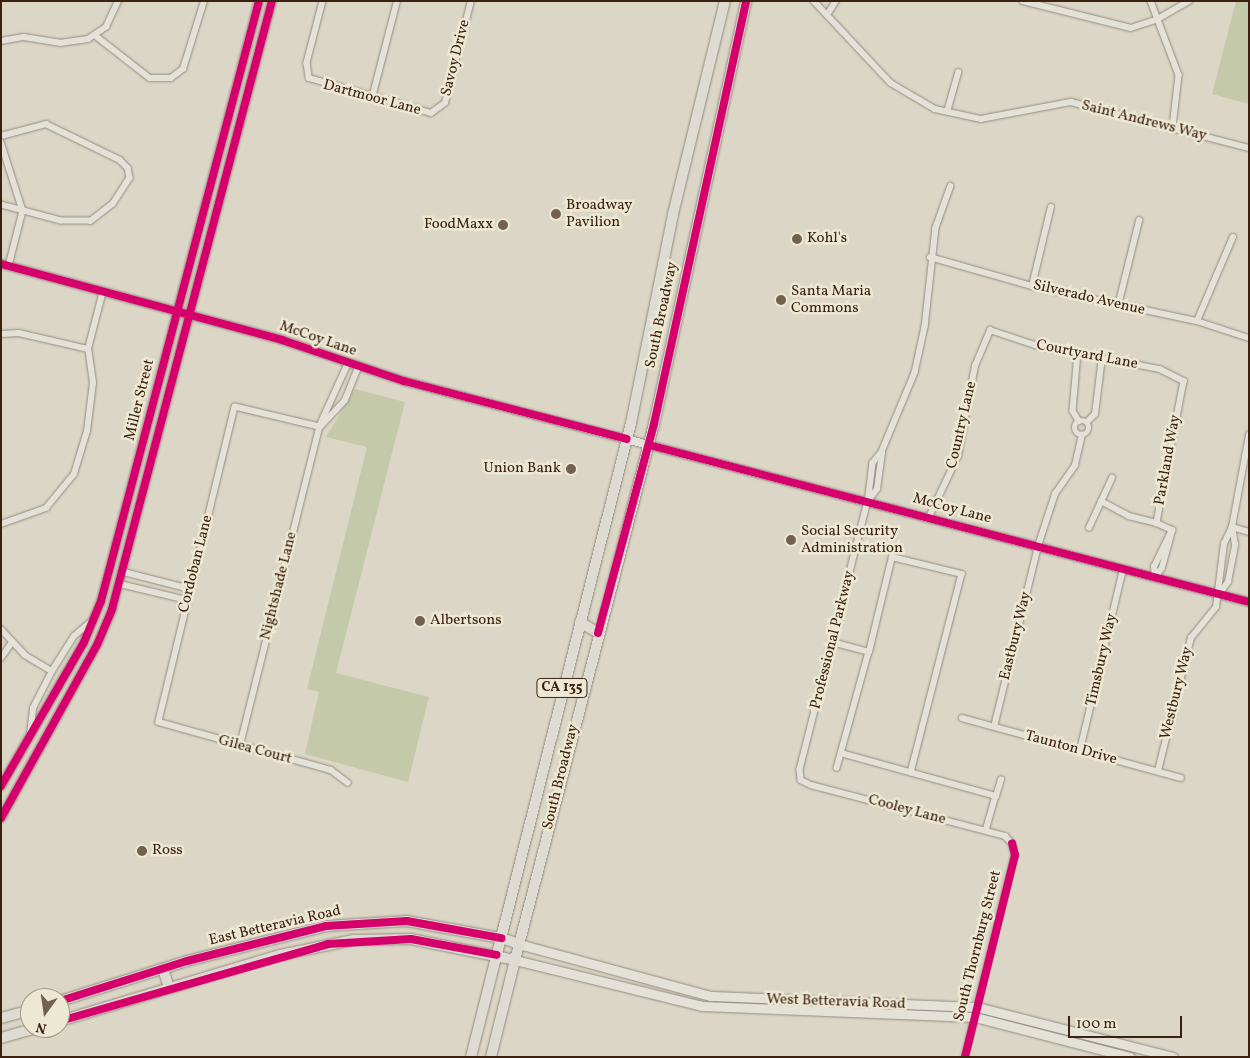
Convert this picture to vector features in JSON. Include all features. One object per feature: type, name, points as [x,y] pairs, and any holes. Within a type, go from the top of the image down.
[{"type":"main road","name":"South Broadway","points":[[471,1057],[627,439],[673,214],[725,1]]},
{"type":"main road","name":"South Broadway","points":[[491,1057],[601,622],[648,445],[746,1]]},
{"type":"main road","points":[[580,622],[601,622]]},
{"type":"main road","points":[[580,622],[598,634]]},
{"type":"main road","name":"East Betteravia Road","points":[[70,998],[271,938],[354,922],[412,921],[501,938]]},
{"type":"main road","name":"West Betteravia Road","points":[[501,938],[664,986],[721,997],[976,1007],[1173,1057]]},
{"type":"main road","name":"East Betteravia Road","points":[[70,1017],[169,988],[353,940],[411,939],[498,955]]},
{"type":"main road","name":"West Betteravia Road","points":[[498,955],[719,1009],[975,1017],[1130,1057]]},
{"type":"main road","points":[[163,969],[169,988]]},
{"type":"main road","points":[[1,1018],[20,1013]]},
{"type":"main road","points":[[1,1038],[20,1032]]},
{"type":"street","points":[[1,41],[24,36],[60,42],[96,36],[112,18],[118,1]]},
{"type":"street","points":[[96,36],[150,78],[171,78],[183,69],[204,1]]},
{"type":"street","name":"Miller Street","points":[[1,786],[29,739],[94,619],[259,1]]},
{"type":"street","name":"Miller Street","points":[[1,818],[97,645],[124,572],[272,1]]},
{"type":"street","name":"Dartmoor Lane","points":[[323,1],[307,63],[309,78],[372,98],[437,113]]},
{"type":"street","points":[[372,98],[397,1]]},
{"type":"street","name":"Savoy Drive","points":[[437,113],[445,103],[471,1]]},
{"type":"street","name":"Saint Andrews Way","points":[[814,1],[828,12],[891,83],[914,100],[947,112],[981,119],[1071,102],[1249,148]]},
{"type":"street","points":[[828,12],[836,1]]},
{"type":"street","points":[[1023,1],[1045,4],[1131,28],[1158,19],[1189,1]]},
{"type":"street","points":[[1151,1],[1180,85],[1173,128]]},
{"type":"street","points":[[947,112],[958,73]]},
{"type":"street","points":[[1,136],[46,124],[120,160],[130,171],[113,204],[91,221],[61,221],[1,205]]},
{"type":"street","points":[[1,142],[22,211],[5,265]]},
{"type":"street","name":"Professional Parkway","points":[[868,501],[877,489],[882,452],[915,373],[925,327],[930,257],[952,186]]},
{"type":"street","points":[[1032,286],[1051,207]]},
{"type":"street","points":[[1118,306],[1139,221]]},
{"type":"street","points":[[1197,321],[1233,237]]},
{"type":"street","name":"Silverado Avenue","points":[[930,257],[1032,286],[1118,306],[1197,321],[1249,338]]},
{"type":"street","name":"McCoy Lane","points":[[5,265],[190,314],[358,367],[1249,602]]},
{"type":"street","points":[[1,524],[46,508],[74,474],[93,394],[88,349],[102,291]]},
{"type":"street","name":"Courtyard Lane","points":[[990,330],[1078,353],[1160,369],[1184,381]]},
{"type":"street","name":"Country Lane","points":[[929,517],[958,456],[976,366],[990,330]]},
{"type":"street","points":[[1,334],[18,333],[88,349]]},
{"type":"street","points":[[1078,353],[1073,411],[1079,421]]},
{"type":"street","points":[[1087,422],[1095,414],[1102,358]]},
{"type":"street","name":"Nightshade Lane","points":[[240,746],[319,428],[348,364]]},
{"type":"street","name":"Nightshade Lane","points":[[319,428],[345,400],[358,367]]},
{"type":"street","name":"Parkland Way","points":[[1154,577],[1154,567],[1172,530],[1157,522],[1184,381]]},
{"type":"street","name":"Cordoban Lane","points":[[159,722],[235,407],[319,428]]},
{"type":"street","points":[[1079,421],[1087,422]]},
{"type":"street","points":[[1079,421],[1075,428],[1082,435],[1089,430],[1087,422]]},
{"type":"street","name":"Eastbury Way","points":[[994,727],[1038,546],[1055,494],[1075,465],[1082,435]]},
{"type":"street","points":[[1218,594],[1224,544],[1232,527],[1249,435]]},
{"type":"street","name":"Professional Parkway","points":[[801,780],[832,642],[868,501],[873,463],[882,452]]},
{"type":"street","points":[[1089,528],[1112,478]]},
{"type":"street","points":[[1101,501],[1129,516],[1157,522]]},
{"type":"street","points":[[1232,527],[1249,532]]},
{"type":"street","points":[[1218,594],[1228,582],[1235,545],[1232,527]]},
{"type":"street","points":[[838,768],[892,557],[962,574],[911,773]]},
{"type":"street","name":"Timsbury Way","points":[[1080,750],[1123,569]]},
{"type":"street","points":[[124,572],[190,590]]},
{"type":"street","points":[[120,584],[187,600]]},
{"type":"street","name":"Westbury Way","points":[[1158,771],[1191,638],[1212,615],[1218,594]]},
{"type":"street","name":"Miller Street","points":[[29,739],[33,708],[52,671],[74,636],[94,619]]},
{"type":"street","points":[[1,629],[12,642],[52,671]]},
{"type":"street","points":[[1,658],[12,642]]},
{"type":"street","points":[[832,642],[869,652]]},
{"type":"street","name":"Taunton Drive","points":[[962,718],[1181,778]]},
{"type":"street","name":"Gilea Court","points":[[159,722],[331,770],[348,783]]},
{"type":"street","points":[[841,754],[996,796]]},
{"type":"street","name":"Cooley Lane","points":[[801,780],[986,831],[1012,843]]},
{"type":"street","points":[[986,831],[1000,780]]},
{"type":"street","name":"South Thornburg Street","points":[[965,1057],[1015,855],[1012,843]]},
{"type":"green space","points":[[1236,1],[1249,1],[1249,104],[1212,94]]},
{"type":"green space","points":[[355,389],[405,402],[336,673],[429,697],[408,782],[305,754],[319,692],[307,689],[367,447],[326,437]]},
{"type":"cycle path","points":[[1,786],[84,642],[101,601],[259,1]]},
{"type":"cycle path","points":[[1,818],[97,645],[112,609],[272,1]]},
{"type":"cycle path","points":[[598,633],[654,424],[746,1]]},
{"type":"cycle path","points":[[1,264],[282,340],[404,381],[627,439]]},
{"type":"cycle path","points":[[649,445],[1249,602]]},
{"type":"cycle path","points":[[965,1057],[1015,855],[1012,843]]},
{"type":"cycle path","points":[[70,998],[187,961],[326,926],[407,921],[501,938]]},
{"type":"cycle path","points":[[70,1018],[328,944],[411,939],[497,955]]},
{"type":"place","name":"Broadway Pavilion","points":[[556,214]]},
{"type":"place","name":"FoodMaxx","points":[[503,225]]},
{"type":"place","name":"Kohl's","points":[[797,239]]},
{"type":"place","name":"Santa Maria Commons","points":[[781,300]]},
{"type":"place","name":"Union Bank","points":[[571,469]]},
{"type":"place","name":"Social Security Administration","points":[[791,540]]},
{"type":"place","name":"Albertsons","points":[[420,621]]},
{"type":"place","name":"Ross","points":[[142,851]]}]
